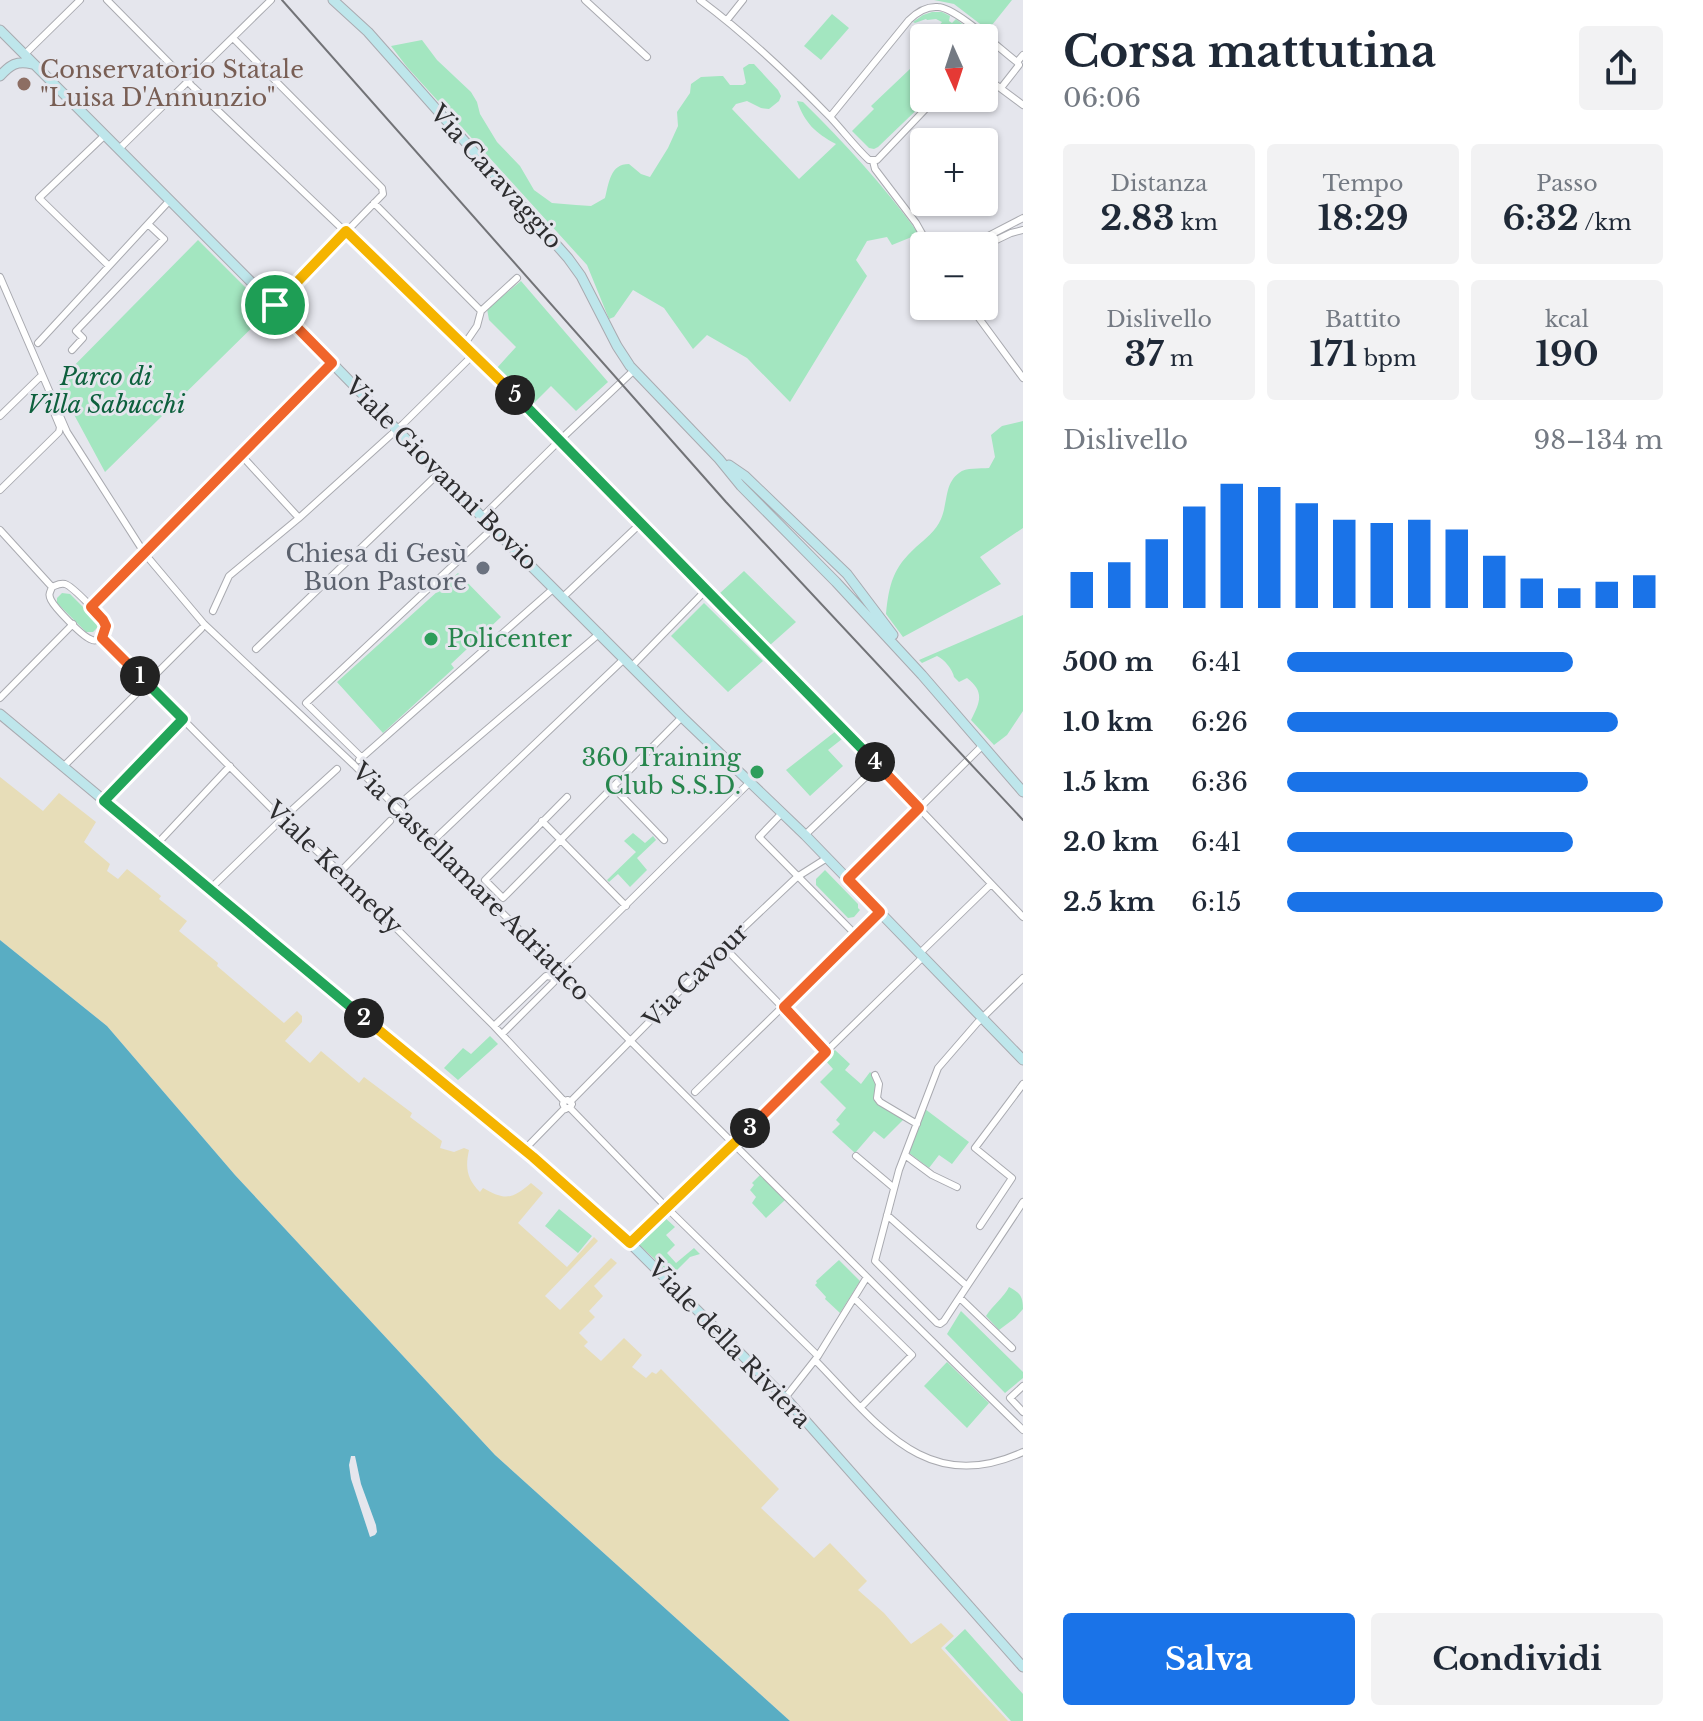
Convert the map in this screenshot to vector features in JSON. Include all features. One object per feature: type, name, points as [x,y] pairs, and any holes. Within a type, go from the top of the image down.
[{"type":"street","points":[[0,76],[24,58],[80,0]]},
{"type":"street","points":[[107,0],[560,440],[1023,917]]},
{"type":"street","points":[[119,149],[271,0]]},
{"type":"street","name":"Via Caravaggio","points":[[333,0],[368,32],[568,258],[633,372],[836,582],[1023,792]]},
{"type":"street","points":[[585,0],[647,57]]},
{"type":"street","points":[[700,0],[727,20],[830,117],[868,160],[877,160],[923,112]]},
{"type":"street","points":[[727,20],[743,0]]},
{"type":"street","points":[[830,117],[909,20],[926,8],[952,11],[1017,62],[1019,65],[1001,88]]},
{"type":"street","points":[[3,33],[13,54],[10,66]]},
{"type":"street","name":"Viale Giovanni Bovio","points":[[3,33],[24,58],[35,65],[275,305],[482,517],[805,835],[1023,1060]]},
{"type":"street","points":[[233,38],[382,188],[383,194],[275,305]]},
{"type":"street","points":[[1017,62],[1023,55]]},
{"type":"street","points":[[998,86],[1023,105]]},
{"type":"street","points":[[105,135],[39,198],[109,266]]},
{"type":"street","points":[[873,161],[875,169],[921,232]]},
{"type":"street","points":[[38,343],[170,200]]},
{"type":"street","points":[[374,203],[481,311]]},
{"type":"street","points":[[996,232],[1023,218]]},
{"type":"street","points":[[72,350],[83,338],[76,331],[164,239],[148,224]]},
{"type":"street","points":[[998,239],[1023,230]]},
{"type":"street","name":"Via Castellamare Adriatico","points":[[0,277],[67,432],[145,554],[204,624],[354,765],[1023,1430]]},
{"type":"street","points":[[464,345],[477,326],[481,311],[517,278]]},
{"type":"street","points":[[0,288],[60,429],[0,490]]},
{"type":"street","points":[[980,320],[1023,378]]},
{"type":"street","points":[[213,611],[229,576],[397,430],[474,354]]},
{"type":"street","points":[[91,607],[332,363]]},
{"type":"street","points":[[482,517],[633,372]]},
{"type":"street","points":[[0,416],[40,377]]},
{"type":"street","points":[[242,456],[299,518]]},
{"type":"street","points":[[256,649],[439,473]]},
{"type":"street","points":[[563,597],[641,523]]},
{"type":"street","points":[[362,758],[306,703],[493,528]]},
{"type":"street","points":[[0,530],[52,587]]},
{"type":"street","points":[[62,584],[70,586],[91,607],[106,626],[102,638],[91,639],[52,603],[52,587],[62,584]]},
{"type":"street","points":[[354,765],[554,588]]},
{"type":"street","points":[[437,837],[707,589]]},
{"type":"street","points":[[0,698],[73,624]]},
{"type":"street","points":[[63,767],[201,629]]},
{"type":"street","points":[[403,801],[600,633]]},
{"type":"street","name":"Viale Kennedy","points":[[102,638],[502,1034],[666,1207],[898,1443],[919,1456],[960,1466],[986,1465],[1023,1452]]},
{"type":"street","name":"Viale della Riviera","points":[[0,714],[524,1150],[630,1243],[785,1398],[1023,1667]]},
{"type":"street","points":[[567,797],[485,880],[503,898],[682,717]]},
{"type":"street","points":[[104,801],[183,719]]},
{"type":"street","points":[[848,879],[983,745]]},
{"type":"street","points":[[805,835],[878,765]]},
{"type":"street","points":[[157,844],[230,766]]},
{"type":"street","points":[[210,889],[337,769]]},
{"type":"street","points":[[567,963],[750,782]]},
{"type":"street","points":[[613,787],[664,840]]},
{"type":"street","points":[[782,813],[759,837],[856,935]]},
{"type":"street","points":[[340,872],[390,821]]},
{"type":"street","points":[[542,821],[626,906]]},
{"type":"street","name":"Via Cavour","points":[[524,1150],[724,947],[797,877],[827,858]]},
{"type":"street","points":[[630,1243],[826,1052],[991,884]]},
{"type":"street","points":[[695,1092],[880,912]]},
{"type":"street","points":[[724,947],[826,1052]]},
{"type":"street","points":[[494,1026],[546,976],[553,977],[554,982],[502,1034]]},
{"type":"street","points":[[1023,978],[938,1068],[894,1188],[875,1261],[940,1324],[983,1266],[1023,1202]]},
{"type":"street","points":[[875,1075],[880,1102],[917,1124]]},
{"type":"street","points":[[980,1226],[1012,1178],[975,1148],[1023,1084]]},
{"type":"street","points":[[905,1155],[932,1175],[957,1187]]},
{"type":"street","points":[[856,1156],[894,1188]]},
{"type":"street","points":[[887,1215],[967,1286]]},
{"type":"street","points":[[785,1398],[817,1358],[865,1280]]},
{"type":"street","points":[[854,1298],[912,1355],[861,1407]]},
{"type":"street","points":[[960,1298],[1012,1348]]},
{"type":"street","points":[[1023,1386],[1010,1398],[1023,1412]]},
{"type":"green space","points":[[934,0],[1012,0],[993,24],[980,24],[954,4]]},
{"type":"green space","points":[[942,12],[950,16],[952,23],[956,19],[962,24],[940,24],[942,22],[936,19],[913,22],[923,15]]},
{"type":"green space","points":[[832,14],[849,28],[821,60],[804,46]]},
{"type":"green space","points":[[422,40],[437,60],[471,92],[497,142],[520,166],[534,190],[552,203],[591,206],[605,198],[611,175],[618,167],[629,164],[650,177],[678,126],[677,112],[690,93],[691,84],[701,77],[723,76],[730,85],[743,85],[746,83],[743,68],[754,64],[778,90],[781,96],[779,101],[769,109],[747,101],[736,104],[732,109],[799,179],[836,144],[812,127],[797,101],[803,102],[849,149],[917,232],[910,232],[910,238],[892,245],[887,237],[867,241],[856,260],[867,276],[790,402],[747,358],[707,335],[693,349],[664,308],[633,290],[614,317],[609,319],[587,265],[391,46]]},
{"type":"green space","points":[[910,69],[910,112],[914,112],[874,149],[852,131],[874,109],[871,106]]},
{"type":"green space","name":"Parco di Villa Sabucchi","points":[[198,240],[269,311],[105,472],[57,383]]},
{"type":"green space","points":[[521,281],[608,382],[576,411],[551,386],[531,406],[496,369],[516,347],[489,320],[487,309]]},
{"type":"green space","points":[[1023,421],[1023,528],[980,557],[1001,584],[903,637],[886,614],[897,570],[939,523],[954,477],[965,470],[989,468],[995,457],[991,435],[1002,426]]},
{"type":"green space","points":[[744,571],[796,622],[769,646],[719,594]]},
{"type":"green space","name":"Policenter","points":[[458,573],[501,617],[451,664],[454,668],[383,733],[337,682]]},
{"type":"green space","points":[[62,593],[70,594],[97,621],[98,627],[93,632],[86,632],[57,603]]},
{"type":"green space","points":[[704,603],[763,661],[728,692],[671,636]]},
{"type":"green space","points":[[1023,615],[1023,711],[1007,735],[994,745],[971,720],[979,698],[973,683],[967,678],[959,682],[948,665],[937,656],[922,663],[919,660]]},
{"type":"green space","points":[[836,731],[842,739],[828,750],[843,766],[810,796],[786,770]]},
{"type":"green space","points":[[633,833],[645,843],[653,836],[656,840],[637,858],[647,870],[630,887],[618,874],[609,882],[607,880],[636,852],[624,841]]},
{"type":"green space","points":[[825,870],[858,904],[860,910],[854,917],[848,918],[816,885],[816,879]]},
{"type":"green space","points":[[490,1036],[498,1044],[458,1080],[444,1068],[463,1048],[471,1054]]},
{"type":"green space","points":[[835,1050],[850,1064],[845,1070],[861,1084],[870,1072],[873,1075],[881,1105],[903,1120],[884,1139],[874,1131],[855,1153],[832,1132],[840,1124],[836,1120],[846,1108],[820,1082],[833,1069],[825,1060]]},
{"type":"green space","points":[[925,1109],[969,1142],[952,1164],[939,1155],[929,1168],[908,1152]]},
{"type":"green space","points":[[760,1175],[785,1200],[766,1218],[752,1203],[756,1197],[750,1190]]},
{"type":"green space","points":[[559,1209],[592,1236],[578,1253],[545,1226]]},
{"type":"green space","points":[[662,1215],[675,1227],[666,1235],[675,1245],[667,1253],[676,1263],[694,1248],[700,1254],[690,1257],[672,1275],[635,1241]]},
{"type":"green space","points":[[839,1260],[860,1281],[840,1313],[815,1285]]},
{"type":"green space","points":[[1009,1287],[1020,1295],[1023,1309],[999,1330],[986,1316]]},
{"type":"green space","points":[[961,1311],[1023,1372],[1023,1378],[1005,1393],[947,1334]]},
{"type":"green space","points":[[947,1362],[989,1403],[967,1428],[924,1386]]},
{"type":"green space","points":[[965,1629],[1023,1694],[1023,1721],[1011,1721],[945,1648]]},
{"type":"sand","points":[[0,777],[43,811],[59,793],[96,822],[84,842],[110,864],[107,871],[118,879],[127,869],[161,896],[159,899],[187,921],[179,931],[284,1023],[297,1011],[302,1016],[302,1022],[285,1041],[310,1063],[321,1051],[359,1083],[364,1077],[412,1113],[410,1117],[442,1141],[440,1148],[454,1152],[464,1148],[469,1150],[468,1173],[480,1192],[483,1188],[508,1196],[531,1183],[543,1193],[518,1223],[567,1267],[594,1237],[598,1241],[545,1296],[560,1310],[611,1258],[617,1263],[594,1286],[603,1296],[589,1311],[595,1317],[579,1333],[588,1342],[584,1346],[601,1361],[624,1338],[642,1355],[632,1367],[646,1378],[661,1369],[779,1489],[761,1508],[814,1558],[830,1543],[867,1581],[858,1590],[884,1613],[911,1644],[941,1623],[954,1636],[941,1648],[1008,1721],[790,1721],[495,1455],[235,1175],[107,1026],[0,940]]},
{"type":"water","points":[[0,940],[107,1026],[235,1175],[495,1455],[790,1721],[0,1721]]},
{"type":"pier","points":[[351,1456],[355,1456],[361,1484],[376,1525],[377,1532],[370,1537],[351,1479]]},
{"type":"railway","points":[[282,0],[726,502],[1023,820]]},
{"type":"place","name":"Conservatorio Statale \"Luisa D'Annunzio\"","points":[[24,84]]},
{"type":"place","name":"Chiesa di Gesù Buon Pastore","points":[[483,568]]},
{"type":"place","name":"Policenter","points":[[431,639]]},
{"type":"place","name":"360 Training Club S.S.D.","points":[[757,772]]},
{"type":"route","points":[[346,231],[560,440],[919,808],[848,879],[880,912],[784,1007],[826,1052],[630,1243],[533,1157],[104,801],[183,719],[102,638],[106,626],[91,607],[332,363],[275,305],[346,231]]}]
